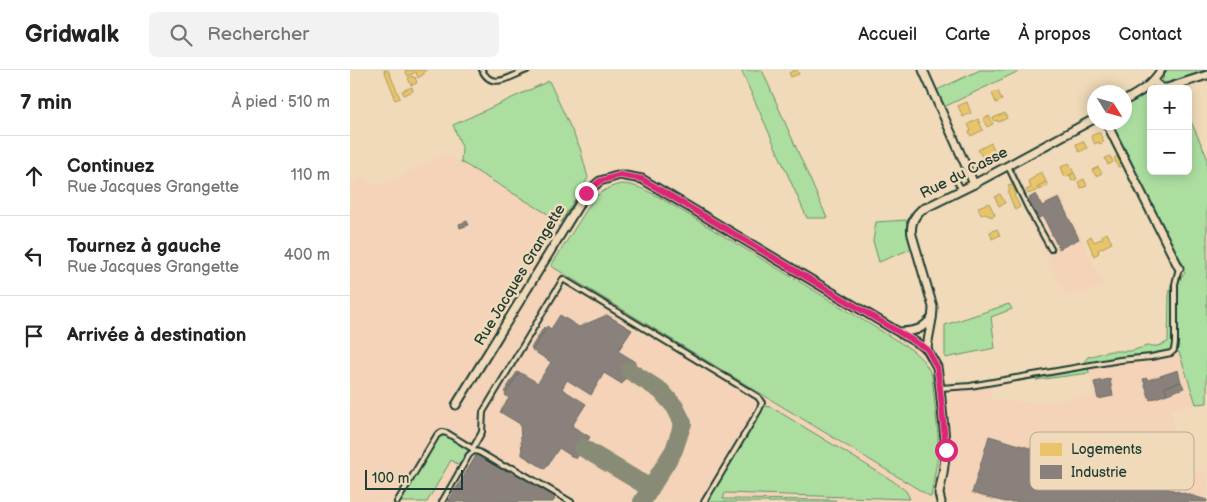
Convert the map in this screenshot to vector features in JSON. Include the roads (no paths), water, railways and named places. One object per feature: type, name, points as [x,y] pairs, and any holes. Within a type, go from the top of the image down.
[{"type":"street","points":[[923,70],[974,184]]},
{"type":"street","points":[[1132,96],[1148,87],[1161,70]]},
{"type":"street","points":[[1154,81],[1161,88],[1167,88],[1207,76]]},
{"type":"street","name":"Rue du Casse","points":[[927,349],[933,318],[933,307],[912,235],[911,224],[916,214],[1087,123]]},
{"type":"street","points":[[1110,130],[1178,268]]},
{"type":"street","name":"Rue Jacques Grangette","points":[[456,405],[586,193],[600,181],[620,175],[642,179],[927,349]]},
{"type":"street","points":[[899,332],[920,330],[933,318]]},
{"type":"street","points":[[927,349],[937,367],[946,450],[939,494],[940,502]]},
{"type":"lane","points":[[482,70],[490,81],[498,82],[527,70]]},
{"type":"lane","points":[[1008,166],[1028,208],[1051,249]]},
{"type":"lane","points":[[956,180],[962,190]]},
{"type":"lane","points":[[940,388],[970,386],[1172,353],[1175,343],[1175,284],[1178,268]]},
{"type":"lane","points":[[442,502],[469,455],[474,450],[482,432],[483,412],[563,280],[758,397],[762,403],[704,502]]},
{"type":"lane","points":[[397,502],[437,435],[442,432],[447,433],[503,466],[513,468],[571,502]]}]
